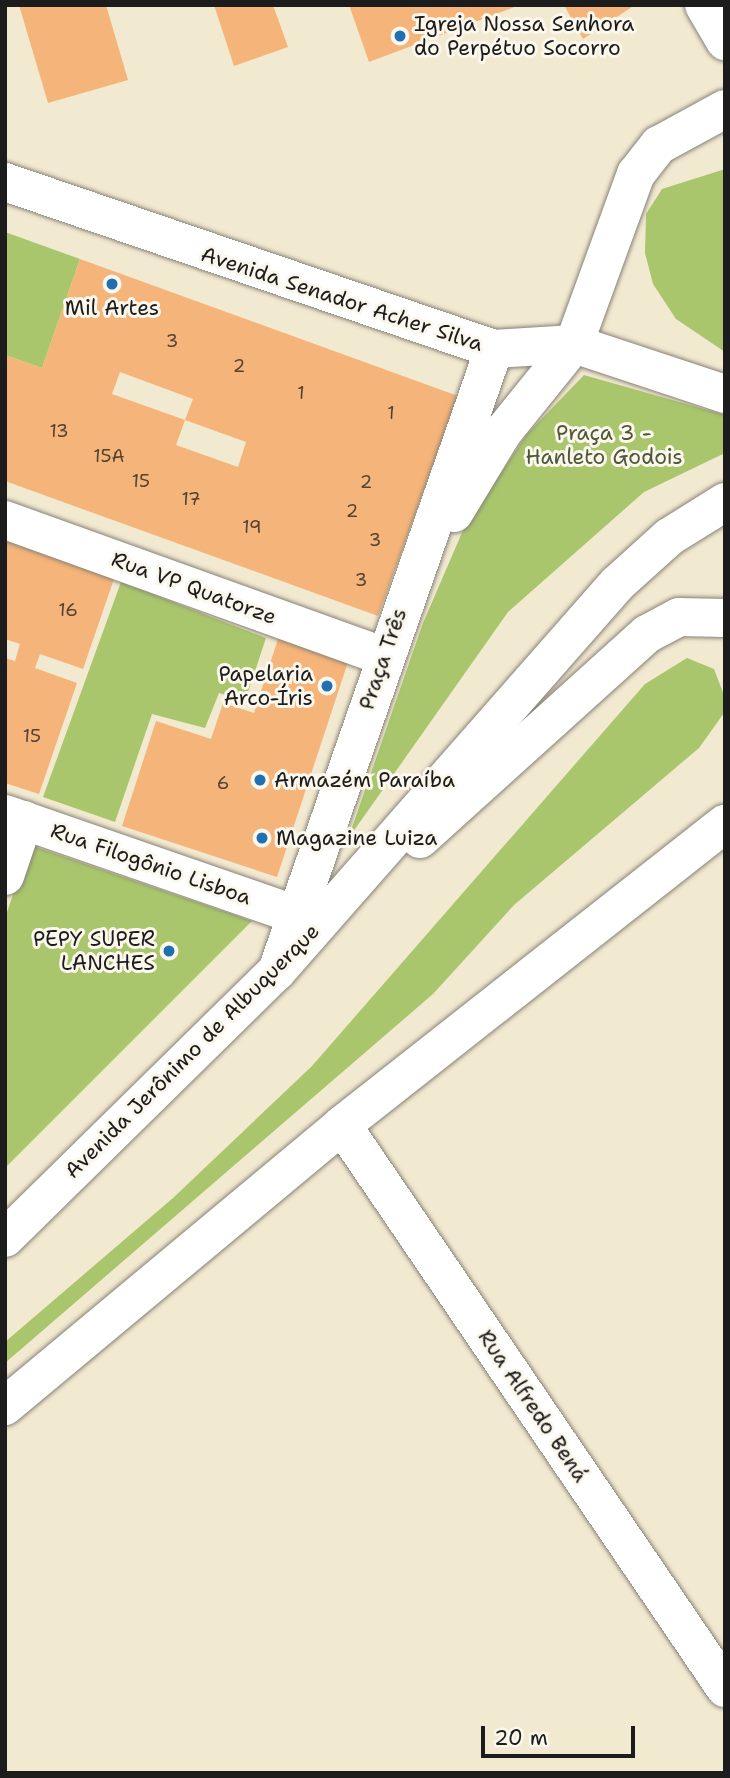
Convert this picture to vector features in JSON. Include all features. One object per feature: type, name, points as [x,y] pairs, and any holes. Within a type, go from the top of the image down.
[{"type":"street","points":[[704,5],[725,41]]},
{"type":"street","points":[[383,656],[479,469],[574,344],[636,174],[659,145],[725,109]]},
{"type":"street","name":"Avenida Senador Acher Silva","points":[[5,182],[494,349],[574,344],[725,394]]},
{"type":"street","name":"Praça Três","points":[[277,971],[383,656],[494,349]]},
{"type":"street","name":"Avenida Jerônimo de Albuquerque","points":[[5,1238],[277,971],[617,584],[669,537],[725,502]]},
{"type":"street","name":"Rua VP Quatorze","points":[[5,520],[383,656]]},
{"type":"street","points":[[277,971],[630,647],[679,617],[725,618]]},
{"type":"street","points":[[649,879],[725,806]]},
{"type":"street","points":[[5,876],[15,817]]},
{"type":"street","name":"Rua Filogônio Lisboa","points":[[15,817],[296,915]]},
{"type":"street","points":[[5,1406],[342,1125],[649,879],[725,824]]},
{"type":"street","name":"Rua Alfredo Bená","points":[[342,1125],[725,1688]]},
{"type":"green space","points":[[725,169],[725,352],[676,319],[653,284],[645,253],[646,214],[662,189]]},
{"type":"green space","points":[[5,232],[80,259],[42,368],[5,355]]},
{"type":"green space","name":"Praça 3 - Hanleto Godois","points":[[584,375],[725,415],[725,453],[644,492],[508,612],[348,839],[423,623],[464,528],[527,434]]},
{"type":"green space","points":[[121,582],[266,638],[245,701],[219,693],[205,728],[152,714],[115,822],[43,797]]},
{"type":"green space","points":[[687,658],[714,669],[724,695],[724,713],[699,748],[514,905],[433,994],[5,1363],[5,1342],[173,1198],[312,1066],[645,684]]},
{"type":"green space","points":[[30,845],[252,921],[5,1168],[5,918]]},
{"type":"building","points":[[19,5],[106,5],[128,80],[48,103]]},
{"type":"building","points":[[214,5],[273,5],[288,47],[234,66]]},
{"type":"building","name":"Igreja Nossa Senhora do Perpétuo Socorro","points":[[349,5],[520,5],[369,62]]},
{"type":"building","points":[[564,5],[635,5],[583,39]]},
{"type":"building","points":[[80,259],[458,396],[378,616],[5,481],[5,355],[42,368]],"holes":[[[120,372],[193,399],[185,420],[112,394]],[[185,420],[246,442],[238,467],[176,445]]]},
{"type":"building","points":[[5,538],[115,576],[83,669],[40,654],[35,668],[77,683],[39,794],[5,783],[5,658],[15,661],[20,644],[5,639]]},
{"type":"building","points":[[278,639],[348,662],[277,877],[122,826],[156,721],[211,739],[223,703],[254,713]]},
{"type":"place","name":"Igreja Nossa Senhora do Perpétuo Socorro","points":[[400,36]]},
{"type":"place","name":"Mil Artes","points":[[112,284]]},
{"type":"place","name":"Papelaria Arco-Íris","points":[[327,686]]},
{"type":"place","name":"Armazém Paraíba","points":[[260,780]]},
{"type":"place","name":"Magazine Luiza","points":[[262,838]]},
{"type":"place","name":"PEPY SUPER LANCHES","points":[[169,951]]}]
